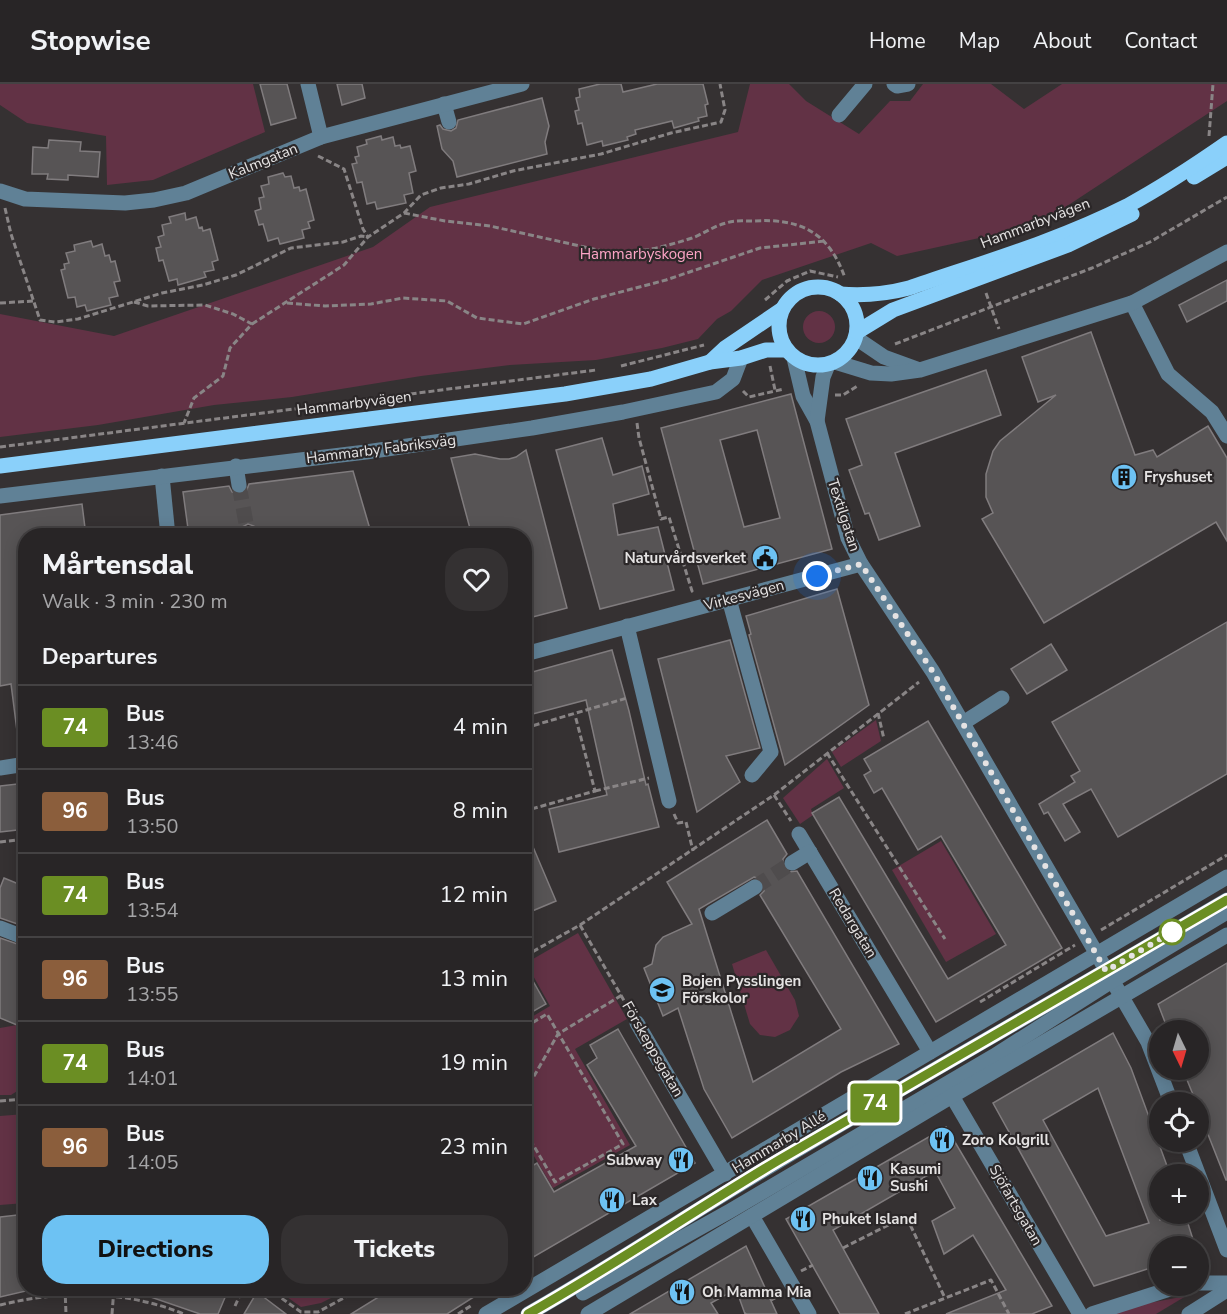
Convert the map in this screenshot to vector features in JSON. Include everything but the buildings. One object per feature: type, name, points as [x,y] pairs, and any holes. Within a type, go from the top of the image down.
[{"type":"main road","name":"Hammarbyvägen","points":[[710,362],[725,348],[782,310],[796,293],[807,288],[830,289],[843,286],[867,295],[888,293],[976,265],[1063,234],[1125,207],[1177,177],[1227,143]]},
{"type":"main road","name":"Hammarbyvägen","points":[[0,466],[565,394],[651,379],[710,362],[741,358],[766,350],[790,354],[804,364],[816,366],[831,363],[844,356],[856,335],[893,310],[981,279],[1078,240],[1127,217],[1227,157]]},
{"type":"main road","points":[[843,286],[854,310],[856,335]]},
{"type":"main road","points":[[782,310],[778,331],[790,354]]},
{"type":"street","points":[[308,84],[321,137]]},
{"type":"street","name":"Kalmgatan","points":[[0,191],[25,199],[125,203],[154,200],[186,193],[321,137],[522,84]]},
{"type":"street","points":[[839,115],[865,84]]},
{"type":"street","points":[[894,84],[897,86],[908,84]]},
{"type":"street","points":[[444,104],[449,122]]},
{"type":"street","points":[[831,363],[871,373],[891,374],[920,370],[1132,303],[1227,252]]},
{"type":"street","points":[[1132,303],[1168,374],[1212,412],[1227,436]]},
{"type":"street","points":[[856,335],[884,357],[920,370]]},
{"type":"street","name":"Textilgatan","points":[[790,354],[803,396],[816,421],[848,538],[861,564],[933,672],[1088,938],[1148,1042],[1167,1092]]},
{"type":"street","points":[[733,379],[741,358]]},
{"type":"street","name":"Textilgatan","points":[[816,421],[823,377],[831,363]]},
{"type":"street","name":"Hammarby Fabriksväg","points":[[0,496],[366,452],[532,428],[636,410],[716,392],[733,379]]},
{"type":"street","points":[[236,466],[239,485]]},
{"type":"street","points":[[162,476],[167,528]]},
{"type":"street","name":"Virkesvägen","points":[[532,652],[861,564]]},
{"type":"street","points":[[729,599],[771,752],[752,775]]},
{"type":"street","points":[[627,626],[669,801]]},
{"type":"street","points":[[963,723],[1002,698]]},
{"type":"street","points":[[0,768],[18,765]]},
{"type":"street","name":"Redargatan","points":[[799,834],[930,1053]]},
{"type":"street","points":[[792,863],[810,852]]},
{"type":"street","name":"Hammarby Allé","points":[[532,1285],[1227,877]]},
{"type":"street","points":[[712,913],[755,887]]},
{"type":"street","points":[[1109,976],[1227,900]]},
{"type":"street","points":[[527,1296],[537,1313],[832,1129],[1227,912]]},
{"type":"street","points":[[0,928],[18,935]]},
{"type":"street","points":[[588,1314],[952,1096],[1227,935]]},
{"type":"street","name":"Förskeppsgatan","points":[[637,1023],[725,1174]]},
{"type":"street","name":"Sjöfartsgatan","points":[[952,1096],[1080,1314]]},
{"type":"street","points":[[1190,1152],[1227,1250]]},
{"type":"street","points":[[752,1216],[809,1314]]},
{"type":"street","points":[[1209,1284],[1227,1283]]},
{"type":"street","points":[[1189,1314],[1227,1290]]},
{"type":"street","name":"Hammarby Allé","points":[[486,1314],[514,1296]]},
{"type":"street","points":[[1092,1314],[1149,1296]]},
{"type":"path","points":[[184,423],[194,398],[223,376],[230,348],[252,324],[344,265],[368,237],[404,213],[421,195],[513,171],[602,154],[670,133],[721,122],[725,111],[720,84]]},
{"type":"path","points":[[1209,144],[1213,84]]},
{"type":"path","points":[[324,160],[344,169],[363,230],[368,237]]},
{"type":"path","points":[[889,348],[1092,268],[1150,242],[1227,197]]},
{"type":"path","points":[[0,205],[5,208],[11,234],[40,320],[55,322],[78,319],[132,302],[236,275],[291,248],[343,242],[361,236],[368,237]]},
{"type":"path","points":[[404,213],[490,226],[607,252],[626,253],[652,250],[693,237],[726,222],[782,221],[813,230],[825,241],[840,265],[843,286]]},
{"type":"path","points":[[287,303],[325,306],[371,304],[403,298],[447,301],[477,318],[523,324],[594,299],[666,280],[760,248],[825,241]]},
{"type":"path","points":[[764,301],[787,281],[810,271],[843,286]]},
{"type":"path","points":[[843,286],[852,281]]},
{"type":"path","points":[[1,304],[34,302]]},
{"type":"path","points":[[132,302],[148,306],[206,305],[252,324]]},
{"type":"path","points":[[991,306],[1000,333]]},
{"type":"path","points":[[613,368],[704,345],[712,339]]},
{"type":"path","points":[[769,360],[775,390]]},
{"type":"path","points":[[0,447],[602,370]]},
{"type":"path","points":[[733,379],[748,397],[790,388]]},
{"type":"path","points":[[828,396],[843,394],[858,387],[862,382]]},
{"type":"path","points":[[636,410],[639,438],[661,519],[669,518],[692,591],[684,593]]},
{"type":"path","points":[[532,952],[580,925],[774,795],[933,672]]},
{"type":"path","points":[[532,726],[643,693]]},
{"type":"path","points":[[878,713],[884,740]]},
{"type":"path","points":[[575,715],[595,791]]},
{"type":"path","points":[[827,752],[945,939]]},
{"type":"path","points":[[532,809],[663,774]]},
{"type":"path","points":[[774,795],[799,834]]},
{"type":"path","points":[[678,823],[686,822],[693,851]]},
{"type":"path","points":[[0,842],[18,840]]},
{"type":"path","points":[[1088,938],[1227,855]]},
{"type":"path","name":"Förskeppsgatan","points":[[580,925],[637,1023]]},
{"type":"path","points":[[532,1080],[558,1034],[622,995]]},
{"type":"path","points":[[532,1023],[547,1014],[623,1144],[555,1182],[532,1143]]},
{"type":"path","points":[[0,1101],[18,1100]]},
{"type":"path","points":[[843,1248],[906,1216],[945,1298]]},
{"type":"path","points":[[904,1314],[991,1280],[1009,1314]]},
{"type":"path","points":[[0,1305],[44,1296]]},
{"type":"path","points":[[66,1296],[66,1314]]},
{"type":"path","points":[[112,1314],[115,1296],[141,1300],[184,1314]]},
{"type":"path","points":[[235,1306],[239,1296]]},
{"type":"path","points":[[278,1296],[301,1312],[318,1312],[347,1296]]},
{"type":"green space","points":[[0,84],[253,84],[265,132],[153,180],[107,185],[106,136],[27,123],[0,105]]},
{"type":"green space","name":"Hammarbyskogen","points":[[750,84],[789,84],[806,101],[859,134],[890,101],[910,101],[923,84],[991,84],[1024,109],[1062,84],[1227,84],[1227,101],[1038,225],[897,256],[871,243],[762,280],[731,311],[717,319],[698,339],[596,360],[510,365],[421,376],[292,397],[214,405],[98,425],[0,437],[0,314],[114,336],[373,247],[430,207],[738,132]]},
{"type":"green space","points":[[819,311],[830,316],[835,327],[830,338],[819,343],[808,338],[803,327],[808,316]]},
{"type":"green space","points":[[876,720],[881,741],[841,767],[832,752]]},
{"type":"green space","points":[[827,759],[844,788],[811,809],[813,815],[800,824],[783,798]]},
{"type":"green space","points":[[941,841],[996,934],[946,962],[892,870]]},
{"type":"green space","points":[[578,933],[627,1019],[575,1049],[630,1145],[553,1188],[532,1153],[532,1017],[550,1006],[532,974],[532,960]]},
{"type":"green space","points":[[766,950],[795,1000],[799,1016],[790,1030],[775,1037],[760,1035],[750,1024],[732,964]]},
{"type":"green space","points":[[18,1022],[18,1090],[11,1095],[0,1095],[0,1028],[17,1025]]},
{"type":"green space","points":[[18,1115],[18,1204],[0,1205],[0,1116]]},
{"type":"green space","points":[[286,1296],[335,1296],[321,1303],[301,1307]]},
{"type":"green space","points":[[1186,1296],[1156,1314],[1108,1314],[1107,1311]]},
{"type":"tunnel","points":[[239,485],[247,528]]},
{"type":"tunnel","points":[[755,887],[792,863]]},
{"type":"bus line","name":"74","points":[[528,1314],[922,1075],[1227,900]]},
{"type":"place","name":"Fryshuset","points":[[1124,477]]},
{"type":"place","name":"Naturvårdsverket","points":[[765,558]]},
{"type":"place","name":"Bojen Pysslingen Förskolor","points":[[662,990]]},
{"type":"place","name":"Zoro Kolgrill","points":[[942,1140]]},
{"type":"place","name":"Subway","points":[[681,1160]]},
{"type":"place","name":"Kasumi Sushi","points":[[870,1178]]},
{"type":"place","name":"Lax","points":[[612,1200]]},
{"type":"place","name":"Phuket Island","points":[[803,1219]]},
{"type":"place","name":"Oh Mamma Mia","points":[[682,1292]]},
{"type":"route","points":[[817,576],[861,564],[933,672],[1106,971],[1172,932]]}]
